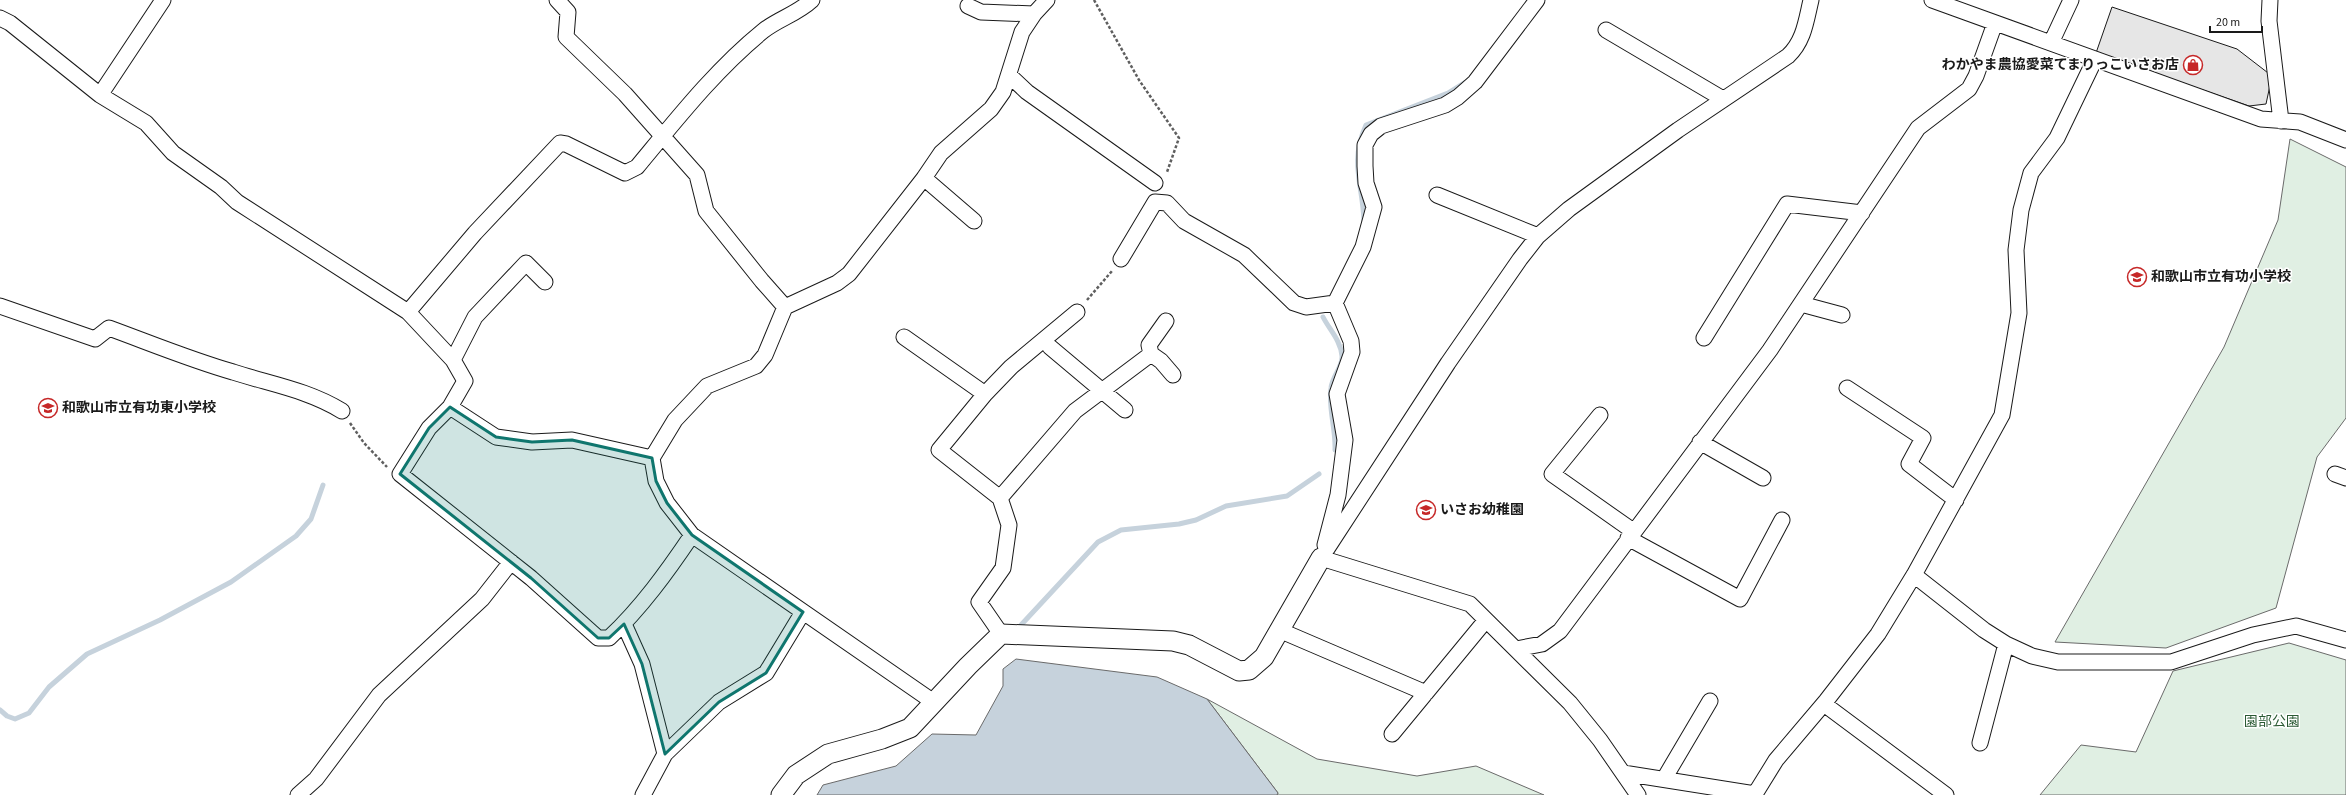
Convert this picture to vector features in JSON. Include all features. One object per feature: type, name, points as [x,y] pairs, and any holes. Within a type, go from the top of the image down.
[{"type":"street","points":[[100,95],[163,0]]},
{"type":"street","points":[[557,0],[568,12],[566,38],[625,94],[698,175],[706,211],[785,307]]},
{"type":"street","points":[[408,312],[474,233],[560,143],[566,144],[625,173],[637,167],[716,76],[764,30],[804,8],[812,0]]},
{"type":"street","points":[[935,704],[692,535],[667,503],[656,481],[652,458],[675,420],[707,386],[756,366],[765,355],[785,307],[837,283],[849,274],[924,178],[941,153],[991,109],[1003,92],[1022,32],[1034,14],[1047,0]]},
{"type":"street","points":[[1321,558],[1338,495],[1345,440],[1337,394],[1352,352],[1351,341],[1335,303],[1363,247],[1374,207],[1366,183],[1365,145],[1371,134],[1381,126],[1445,105],[1458,97],[1475,82],[1537,0]]},
{"type":"street","points":[[781,795],[796,775],[828,754],[882,739],[910,728],[935,704],[968,666],[1002,634],[1173,641],[1189,645],[1239,671],[1249,670],[1264,657],[1321,558],[1448,363],[1520,259],[1538,236],[1569,209],[1796,48],[1804,33],[1811,0]]},
{"type":"street","points":[[1932,0],[2261,119],[2300,122],[2346,140]]},
{"type":"street","points":[[2051,43],[2072,0]]},
{"type":"street","points":[[2270,0],[2269,21],[2281,120]]},
{"type":"street","points":[[968,6],[981,12],[1034,14]]},
{"type":"street","points":[[0,18],[10,23],[100,95],[146,123],[173,153],[221,187],[237,202],[408,312],[454,360],[465,381],[450,407],[428,428],[400,474],[511,562],[598,638],[609,638],[624,624],[670,568],[692,535]]},
{"type":"street","points":[[1516,649],[1542,644],[1560,631],[1770,350],[1918,128],[1969,89],[1976,76],[1995,23]]},
{"type":"street","points":[[1606,30],[1723,99]]},
{"type":"street","points":[[1623,773],[1664,778],[1756,795],[1776,760],[1824,704],[1878,634],[1914,575],[2002,415],[2019,313],[2016,250],[2021,210],[2031,173],[2057,138],[2094,59]]},
{"type":"street","points":[[1009,75],[1027,92],[1155,183]]},
{"type":"street","points":[[924,178],[974,221]]},
{"type":"street","points":[[1436,194],[1538,236]]},
{"type":"street","points":[[1121,259],[1155,202],[1167,203],[1184,222],[1244,255],[1294,303],[1306,307],[1335,303]]},
{"type":"street","points":[[1704,338],[1787,204],[1862,213]]},
{"type":"street","points":[[454,360],[475,317],[526,263],[545,282]]},
{"type":"street","points":[[1801,304],[1842,315]]},
{"type":"street","points":[[0,306],[95,339],[109,328],[232,372],[303,392],[327,402],[342,411]]},
{"type":"street","points":[[1002,634],[979,602],[1003,568],[1009,525],[1000,498],[939,450],[985,394],[1010,367],[1077,312]]},
{"type":"street","points":[[1166,321],[1149,345],[1151,354],[1161,361],[1173,375]]},
{"type":"street","points":[[904,337],[985,394]]},
{"type":"street","points":[[1050,347],[1125,410]]},
{"type":"street","points":[[1000,498],[1075,411],[1151,354]]},
{"type":"street","points":[[1847,388],[1923,438],[1909,464],[1956,500]]},
{"type":"street","points":[[450,407],[496,437],[532,442],[572,440],[652,458]]},
{"type":"street","points":[[1600,415],[1552,474],[1631,534],[1740,599],[1782,520]]},
{"type":"street","points":[[1700,442],[1763,478]]},
{"type":"street","points":[[1321,558],[1470,604],[1570,703],[1600,740],[1638,795]]},
{"type":"street","points":[[298,795],[316,779],[379,695],[482,599],[511,562]]},
{"type":"street","points":[[1914,575],[1984,630],[2006,644],[2032,656],[2058,662],[2171,662],[2253,635],[2296,626],[2346,640]]},
{"type":"street","points":[[643,795],[664,754],[719,702],[766,673],[803,612]]},
{"type":"street","points":[[1392,734],[1486,620]]},
{"type":"street","points":[[624,624],[642,664],[664,754]]},
{"type":"street","points":[[1279,630],[1426,692]]},
{"type":"street","points":[[1980,743],[2006,644]]},
{"type":"street","points":[[1664,778],[1710,701]]},
{"type":"street","points":[[1824,704],[1946,795]]},
{"type":"path","points":[[1094,0],[1139,80],[1180,138],[1167,174]]},
{"type":"path","points":[[1077,312],[1121,259]]},
{"type":"path","points":[[342,411],[364,443],[386,466],[400,474]]},
{"type":"highlighted area","points":[[450,407],[496,437],[532,442],[572,440],[652,458],[656,481],[667,503],[692,535],[803,612],[766,673],[719,702],[665,754],[642,664],[624,624],[609,638],[598,638],[531,578],[400,474],[429,428]]},
{"type":"green space","points":[[2290,139],[2346,167],[2346,418],[2317,457],[2276,608],[2166,648],[2055,642],[2224,347],[2278,220]]},
{"type":"green space","name":"園部公園","points":[[2289,643],[2346,660],[2346,795],[2040,795],[2081,745],[2136,752],[2173,671]]},
{"type":"green space","points":[[1207,699],[1317,759],[1417,776],[1476,766],[1544,795],[1277,795],[1278,793]]},
{"type":"shaded area","points":[[1016,659],[1157,677],[1207,699],[1278,793],[1277,795],[817,795],[823,785],[896,766],[932,734],[976,735],[1003,686],[1003,669]]},
{"type":"building","name":"わかやま農協愛菜てまりっこいさお店","points":[[2112,7],[2237,49],[2272,76],[2266,104],[2249,106],[2096,53]]},
{"type":"waterway","points":[[1364,222],[1358,174],[1358,151],[1366,125],[1448,93],[1464,83]]},
{"type":"waterway","points":[[1323,317],[1337,340],[1342,356],[1341,364],[1333,380],[1330,396],[1335,450]]},
{"type":"waterway","points":[[1021,625],[1098,542],[1121,530],[1179,524],[1196,520],[1226,506],[1287,496],[1319,474]]},
{"type":"waterway","points":[[0,710],[7,716],[15,719],[29,713],[49,687],[87,654],[160,620],[231,582],[296,536],[311,519],[323,485]]},
{"type":"place","name":"わかやま農協愛菜てまりっこいさお店","points":[[2193,65]]},
{"type":"place","name":"和歌山市立有功小学校","points":[[2137,277]]},
{"type":"place","name":"和歌山市立有功東小学校","points":[[48,408]]},
{"type":"place","name":"いさお幼稚園","points":[[1426,510]]}]
